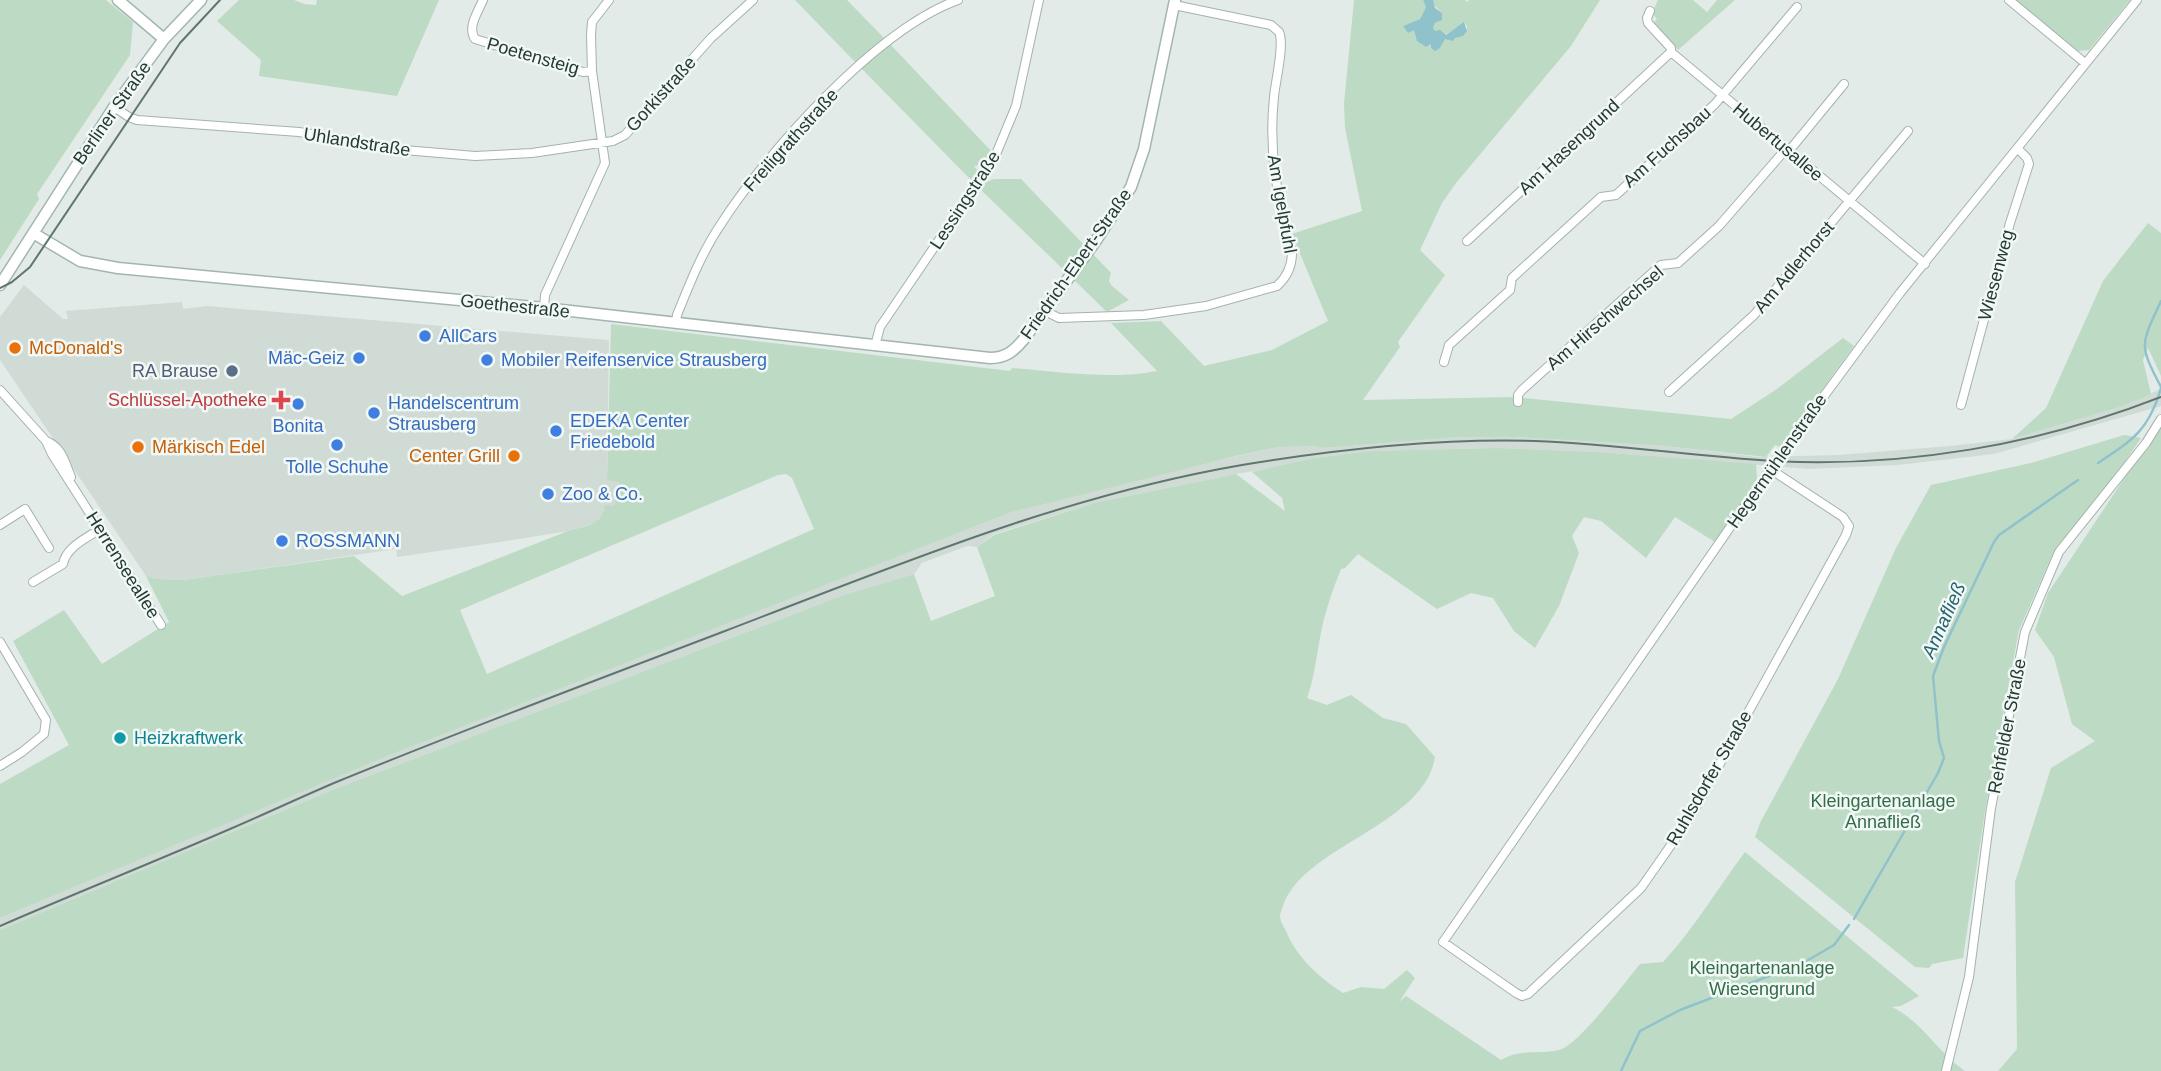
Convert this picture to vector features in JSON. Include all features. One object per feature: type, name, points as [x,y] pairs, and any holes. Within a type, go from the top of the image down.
[{"type":"street","points":[[118,0],[164,39]]},
{"type":"street","name":"Berliner Straße","points":[[0,285],[114,107],[164,39],[201,0]]},
{"type":"street","name":"Poetensteig","points":[[483,0],[471,28],[475,39],[583,72],[592,71]]},
{"type":"street","points":[[544,308],[545,295],[605,163],[592,71],[592,22],[609,0]]},
{"type":"street","name":"Gorkistraße","points":[[603,142],[625,135],[712,38],[752,0]]},
{"type":"street","name":"Freiligrathstraße","points":[[676,323],[699,262],[720,225],[778,149],[872,53],[908,25],[958,0]]},
{"type":"street","name":"Lessingstraße","points":[[876,346],[880,327],[985,173],[1004,137],[1021,88],[1039,0]]},
{"type":"street","points":[[2009,0],[2085,63]]},
{"type":"street","name":"Hegermühlenstraße","points":[[1443,942],[1837,376],[2137,0]]},
{"type":"street","name":"Friedrich-Ebert-Straße","points":[[1004,356],[1018,347],[1124,200],[1136,174],[1150,124],[1175,2]]},
{"type":"street","name":"Am Igelpfuhl","points":[[1045,311],[1059,318],[1130,317],[1206,306],[1277,286],[1284,280],[1292,265],[1292,254],[1274,178],[1271,135],[1281,42],[1279,32],[1271,25],[1175,2]]},
{"type":"street","name":"Am Fuchsbau","points":[[1444,362],[1449,345],[1510,290],[1512,278],[1601,197],[1616,194],[1723,95],[1797,7]]},
{"type":"street","name":"Hubertusallee","points":[[1650,11],[1648,23],[1671,48],[1671,52],[1925,264]]},
{"type":"street","name":"Am Hasengrund","points":[[1467,241],[1671,52]]},
{"type":"street","name":"Am Hirschwechsel","points":[[1518,402],[1518,395],[1522,390],[1661,265],[1678,263],[1718,226],[1844,84]]},
{"type":"street","name":"Uhlandstraße","points":[[114,107],[137,120],[299,132],[441,155],[532,153],[603,142]]},
{"type":"street","name":"Am Adlerhorst","points":[[1669,392],[1754,315],[1908,131]]},
{"type":"street","name":"Wiesenweg","points":[[1961,405],[2010,223],[2029,164],[2018,149]]},
{"type":"street","name":"Goethestraße","points":[[33,233],[80,261],[102,266],[544,308],[990,358],[1004,356]]},
{"type":"street","name":"Herrenseeallee","points":[[0,390],[46,441],[55,444],[85,505],[161,625]]},
{"type":"street","name":"Rehfelder Straße","points":[[1946,1071],[1969,977],[1991,808],[2025,632],[2059,552],[2146,443],[2161,419]]},
{"type":"street","name":"Ruhlsdorfer Straße","points":[[1443,942],[1516,993],[1522,996],[1528,994],[1641,888],[1678,835],[1691,816],[1849,526],[1843,517],[1770,469]]},
{"type":"street","points":[[0,525],[25,509],[48,548]]},
{"type":"street","points":[[33,582],[63,564],[64,556],[100,529]]},
{"type":"street","points":[[0,642],[46,720],[44,734],[0,766]]},
{"type":"shaded area","points":[[24,285],[63,319],[68,319],[66,311],[182,302],[183,309],[207,306],[609,340],[607,479],[619,481],[614,506],[595,523],[568,531],[500,542],[397,557],[396,549],[184,580],[146,576],[0,360],[0,317]]},
{"type":"shaded area","points":[[2161,389],[2161,406],[1994,454],[1898,465],[1808,469],[1598,452],[1497,448],[1370,451],[1315,458],[1094,503],[994,534],[977,547],[967,546],[922,563],[914,574],[844,595],[332,790],[0,930],[0,918],[387,755],[1012,512],[1172,471],[1278,447],[1322,448],[1460,437],[1515,437],[1665,446],[1758,457],[1838,455],[1950,446],[2012,439],[2120,407]]},
{"type":"green space","points":[[0,0],[106,0],[133,22],[130,55],[37,194],[39,199],[0,260]]},
{"type":"green space","points":[[239,0],[294,0],[316,5],[317,0],[439,0],[397,96],[259,76],[261,60],[217,21]]},
{"type":"green space","points":[[795,0],[847,0],[884,38],[856,63]]},
{"type":"green space","points":[[1354,0],[1423,0],[1426,7],[1420,19],[1403,26],[1414,30],[1426,47],[1432,43],[1440,48],[1445,38],[1455,38],[1467,31],[1467,26],[1464,23],[1445,35],[1435,32],[1433,28],[1435,23],[1442,19],[1442,13],[1433,4],[1433,0],[1600,0],[1571,46],[1442,203],[1420,250],[1445,275],[1398,342],[1400,347],[1363,400],[1514,397],[1731,419],[1777,389],[1843,338],[1854,346],[1780,447],[1775,445],[1766,457],[1665,446],[1515,437],[1460,437],[1322,448],[1278,447],[1012,512],[392,754],[0,918],[0,784],[69,745],[13,641],[64,610],[102,664],[169,622],[146,576],[184,580],[354,556],[402,596],[592,524],[601,517],[605,505],[614,506],[619,482],[607,480],[611,324],[1010,371],[1012,368],[1085,374],[1122,375],[1157,371],[1111,323],[1161,321],[1204,366],[1272,350],[1328,321],[1292,234],[1362,211],[1345,128],[1344,104]],"holes":[[[786,474],[792,478],[814,529],[487,674],[460,610],[778,475]]]},
{"type":"green space","points":[[1658,0],[1693,0],[1707,12],[1717,0],[1735,0],[1678,50],[1653,23],[1657,19],[1652,13]]},
{"type":"green space","points":[[2016,0],[2130,0],[2089,50],[2077,51]]},
{"type":"green space","points":[[890,44],[992,152],[984,169],[979,165],[974,166],[980,174],[974,183],[860,67]]},
{"type":"green space","points":[[994,179],[1021,179],[1086,247],[1067,273],[979,188],[983,183]]},
{"type":"green space","points":[[2148,223],[2161,233],[2161,376],[2148,348],[2143,360],[2151,394],[2120,407],[2012,439],[2046,408],[2103,281]]},
{"type":"green space","points":[[1092,253],[1111,273],[1109,281],[1112,286],[1129,300],[1107,312],[1074,280]]},
{"type":"green space","points":[[2161,423],[2161,1071],[1998,1071],[2017,1049],[2015,882],[2051,768],[2095,741],[2072,724],[2054,657],[2035,630],[2048,593]]},
{"type":"green space","name":"Kleingartenanlage Annafließ","points":[[2124,435],[2141,438],[2118,472],[2054,551],[2019,630],[1985,811],[1963,958],[1932,964],[1929,968],[1915,967],[1755,837],[1760,823],[1838,679],[1896,548],[1931,485],[2031,463]]},
{"type":"green space","name":"Kleingartenanlage Wiesengrund","points":[[1497,448],[1598,452],[1756,464],[1757,479],[1715,542],[1675,517],[1646,558],[1601,521],[1584,517],[1572,536],[1579,553],[1559,606],[1535,648],[1514,631],[1493,598],[1471,593],[1437,609],[1358,554],[1341,569],[1324,620],[1307,698],[1327,705],[1351,695],[1383,718],[1406,724],[1435,757],[1426,781],[1409,801],[1387,819],[1314,867],[1295,885],[1280,916],[1290,941],[1302,958],[1317,974],[1343,993],[1361,987],[1384,989],[1407,970],[1415,978],[1399,1002],[1406,996],[1501,1060],[1516,1054],[1559,1050],[1589,1026],[1640,964],[1663,962],[1745,852],[1919,996],[1901,1006],[1892,1007],[1913,1021],[1965,1071],[0,1071],[0,930],[332,790],[844,595],[914,574],[931,621],[995,596],[977,547],[994,535],[1094,503],[1236,474],[1285,511],[1282,498],[1252,472],[1315,458],[1370,451]]},
{"type":"water","points":[[1423,0],[1433,0],[1435,8],[1442,13],[1442,20],[1435,23],[1433,28],[1435,31],[1440,30],[1446,35],[1464,22],[1467,31],[1453,41],[1445,39],[1435,51],[1431,44],[1426,47],[1417,41],[1414,30],[1408,33],[1403,26],[1420,19],[1426,7]]},
{"type":"waterway","name":"Annafließ","points":[[2161,301],[2149,327],[2145,344],[2148,361],[2161,387]]},
{"type":"waterway","name":"Annafließ","points":[[2098,463],[2138,433],[2151,414],[2161,388]]},
{"type":"waterway","name":"Annafließ","points":[[1854,919],[1944,758],[1939,741],[1933,676],[1994,542],[1999,535],[2078,480]]},
{"type":"waterway","name":"Annafließ","points":[[1621,1071],[1640,1031],[1680,1010],[1803,963],[1834,945],[1849,925]]},
{"type":"tram line","points":[[0,288],[30,267],[180,43],[220,0]]},
{"type":"tram line","points":[[0,926],[382,763],[852,582],[1044,514],[1175,478],[1315,454],[1462,441],[1535,441],[1772,461],[1871,461],[1970,450],[2019,440],[2114,414],[2161,397]]},
{"type":"place","name":"AllCars","points":[[425,336]]},
{"type":"place","name":"McDonald's","points":[[15,348]]},
{"type":"place","name":"Mäc-Geiz","points":[[359,358]]},
{"type":"place","name":"Mobiler Reifenservice Strausberg","points":[[487,360]]},
{"type":"place","name":"RA Brause","points":[[232,371]]},
{"type":"place","name":"Schlüssel-Apotheke","points":[[281,400]]},
{"type":"place","name":"Bonita","points":[[298,404]]},
{"type":"place","name":"Handelscentrum Strausberg","points":[[374,413]]},
{"type":"place","name":"EDEKA Center Friedebold","points":[[556,431]]},
{"type":"place","name":"Tolle Schuhe","points":[[337,445]]},
{"type":"place","name":"Märkisch Edel","points":[[138,447]]},
{"type":"place","name":"Center Grill","points":[[514,456]]},
{"type":"place","name":"Zoo & Co.","points":[[548,494]]},
{"type":"place","name":"ROSSMANN","points":[[282,541]]},
{"type":"place","name":"Heizkraftwerk","points":[[120,738]]}]
